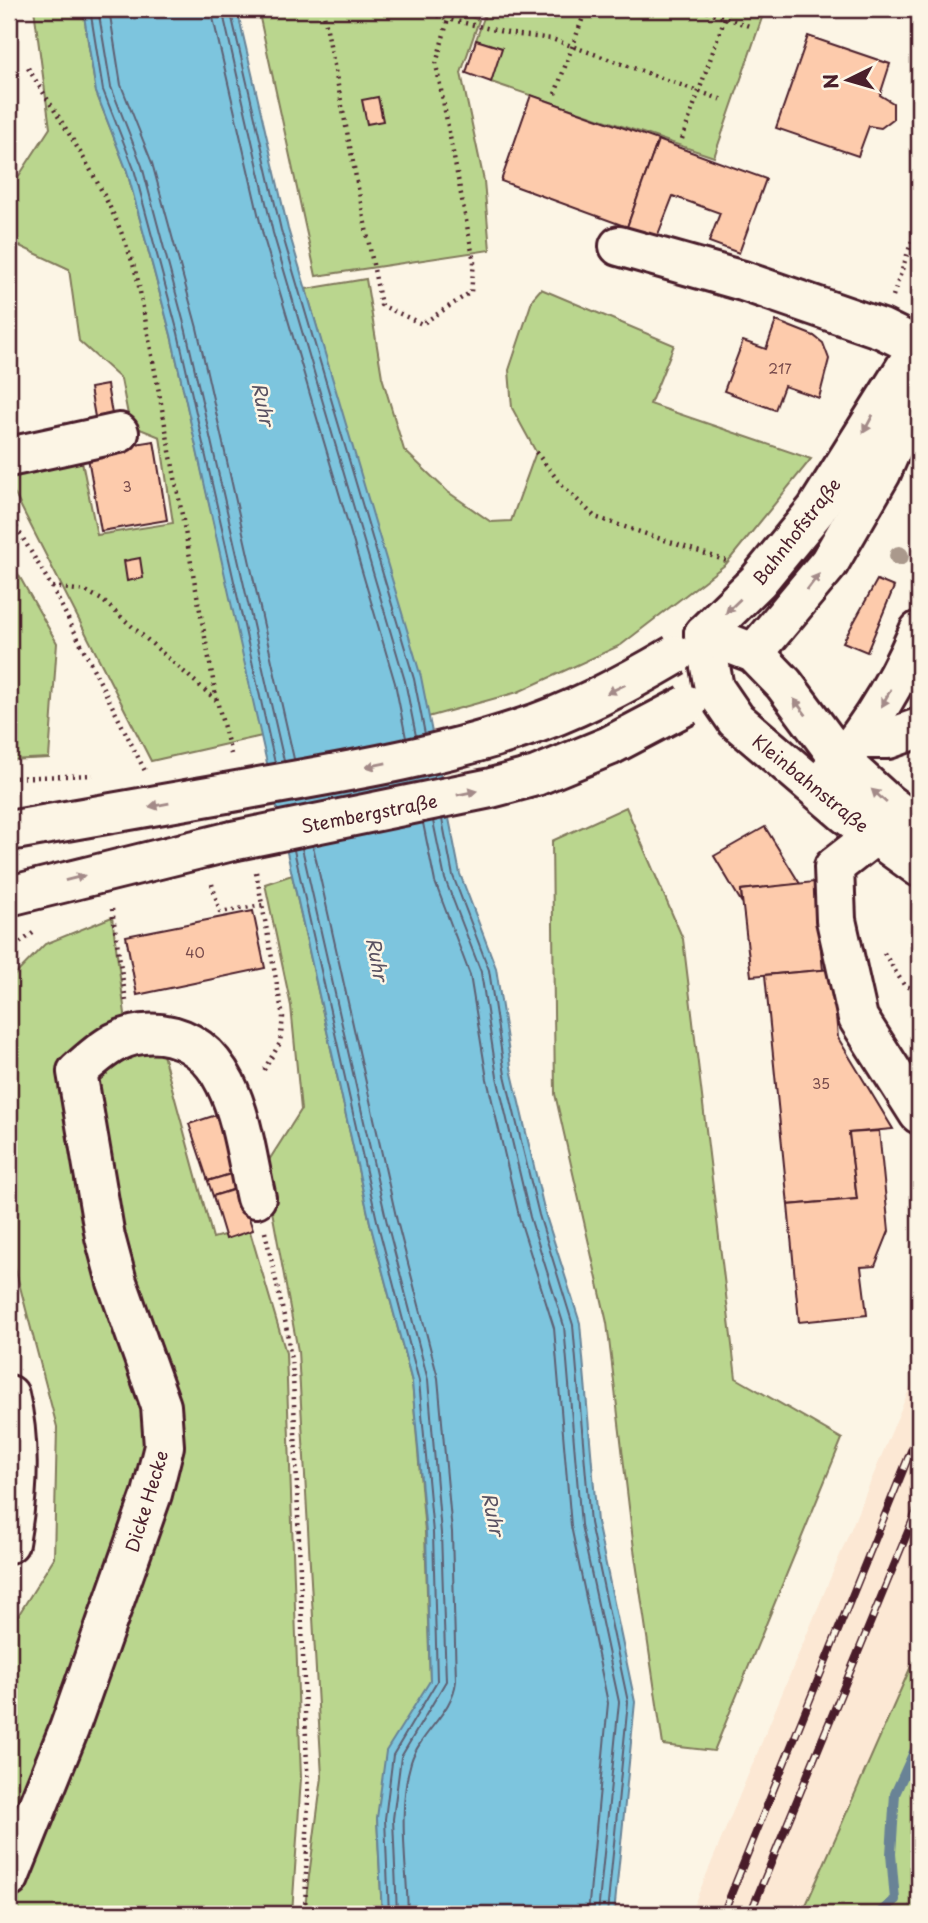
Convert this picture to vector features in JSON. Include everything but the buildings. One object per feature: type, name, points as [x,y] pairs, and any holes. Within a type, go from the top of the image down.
[{"type":"main road","points":[[619,246],[743,281],[882,329],[919,346]]},
{"type":"main road","name":"Bahnhofstraße","points":[[689,645],[758,581],[816,510],[919,346]]},
{"type":"main road","name":"Bahnhofstraße","points":[[701,697],[754,653],[829,562],[881,473],[904,420],[919,346]]},
{"type":"main road","points":[[9,457],[119,433]]},
{"type":"main road","points":[[839,763],[883,704],[919,631]]},
{"type":"main road","points":[[9,831],[399,760],[516,730],[618,688],[689,645],[701,697]]},
{"type":"main road","name":"Kleinbahnstraße","points":[[689,645],[754,653],[783,684],[839,763],[874,835],[919,867]]},
{"type":"main road","name":"Kleinbahnstraße","points":[[701,697],[736,720],[839,763],[919,827]]},
{"type":"main road","name":"Stembergstraße","points":[[9,896],[232,841],[491,788],[536,776],[609,746],[701,697]]},
{"type":"main road","points":[[839,763],[888,739],[919,728]]},
{"type":"main road","points":[[874,835],[834,867],[836,920],[858,1018],[919,1114]]},
{"type":"main road","points":[[131,1035],[166,1035],[196,1048],[219,1070],[233,1100],[256,1198]]},
{"type":"main road","name":"Dicke Hecke","points":[[9,1878],[69,1729],[152,1494],[164,1446],[161,1406],[117,1282],[105,1237],[78,1072],[104,1046],[131,1035]]},
{"type":"main road","points":[[9,1395],[17,1445],[17,1483],[9,1543]]},
{"type":"path","points":[[323,9],[381,305],[422,324],[471,292],[474,262],[436,64],[451,9]]},
{"type":"path","points":[[416,9],[512,34],[552,39],[723,100]]},
{"type":"path","points":[[555,94],[586,9]]},
{"type":"path","points":[[700,9],[749,26]]},
{"type":"path","points":[[682,139],[728,9]]},
{"type":"path","points":[[28,68],[104,192],[126,236],[138,281],[217,701],[102,600],[86,591],[52,587]]},
{"type":"path","points":[[536,452],[560,483],[595,517],[730,562]]},
{"type":"path","points":[[9,515],[52,587],[146,772]]},
{"type":"path","points":[[211,878],[220,912],[263,905]]},
{"type":"path","points":[[233,1100],[261,1073],[276,1052],[282,1032],[284,1017],[262,897]]},
{"type":"path","points":[[112,908],[131,1035]]},
{"type":"path","points":[[256,1198],[291,1347],[302,1568],[308,1795],[305,1914]]},
{"type":"shaded area","points":[[919,1366],[919,1648],[802,1914],[690,1914]]},
{"type":"green space","points":[[34,9],[83,9],[96,92],[127,171],[171,335],[262,736],[151,761],[9,483],[9,472],[81,457],[97,535],[173,523],[160,437],[130,425],[121,379],[79,341],[69,269],[9,241],[9,191],[50,128]]},
{"type":"green space","points":[[258,9],[449,9],[479,20],[461,73],[484,181],[490,250],[316,276]]},
{"type":"green space","points":[[487,9],[765,9],[714,157],[491,82],[501,48],[476,40]]},
{"type":"green space","points":[[366,279],[382,377],[404,450],[448,492],[491,522],[511,521],[536,452],[512,408],[509,370],[533,298],[541,289],[674,345],[650,404],[811,459],[726,564],[621,645],[518,692],[428,717],[306,289]]},
{"type":"green space","points":[[9,558],[57,643],[49,758],[9,760]]},
{"type":"green space","points":[[626,807],[683,939],[736,1378],[842,1439],[714,1751],[663,1745],[634,1549],[607,1323],[555,1094],[552,841]]},
{"type":"green space","points":[[292,875],[371,1227],[412,1382],[425,1532],[430,1681],[377,1818],[382,1914],[304,1914],[322,1777],[298,1351],[264,1168],[301,1110],[291,1006],[265,884]]},
{"type":"green space","points":[[112,917],[128,1036],[159,1040],[213,1238],[249,1228],[286,1353],[301,1778],[292,1914],[9,1914],[9,1630],[54,1558],[57,1427],[9,1245],[9,981],[45,944]]},
{"type":"green space","points":[[919,1648],[919,1914],[802,1914]]},
{"type":"water","name":"Ruhr","points":[[83,9],[237,9],[288,229],[421,677],[460,874],[496,968],[512,1073],[545,1213],[580,1323],[597,1522],[635,1702],[614,1914],[382,1914],[377,1818],[386,1751],[430,1681],[426,1533],[412,1382],[371,1227],[171,335],[127,171],[96,92]]},
{"type":"waterway","points":[[878,1914],[895,1900],[891,1854],[895,1794],[919,1741]]},
{"type":"railway","points":[[723,1914],[919,1431]]},
{"type":"railway","points":[[750,1914],[919,1505]]}]
